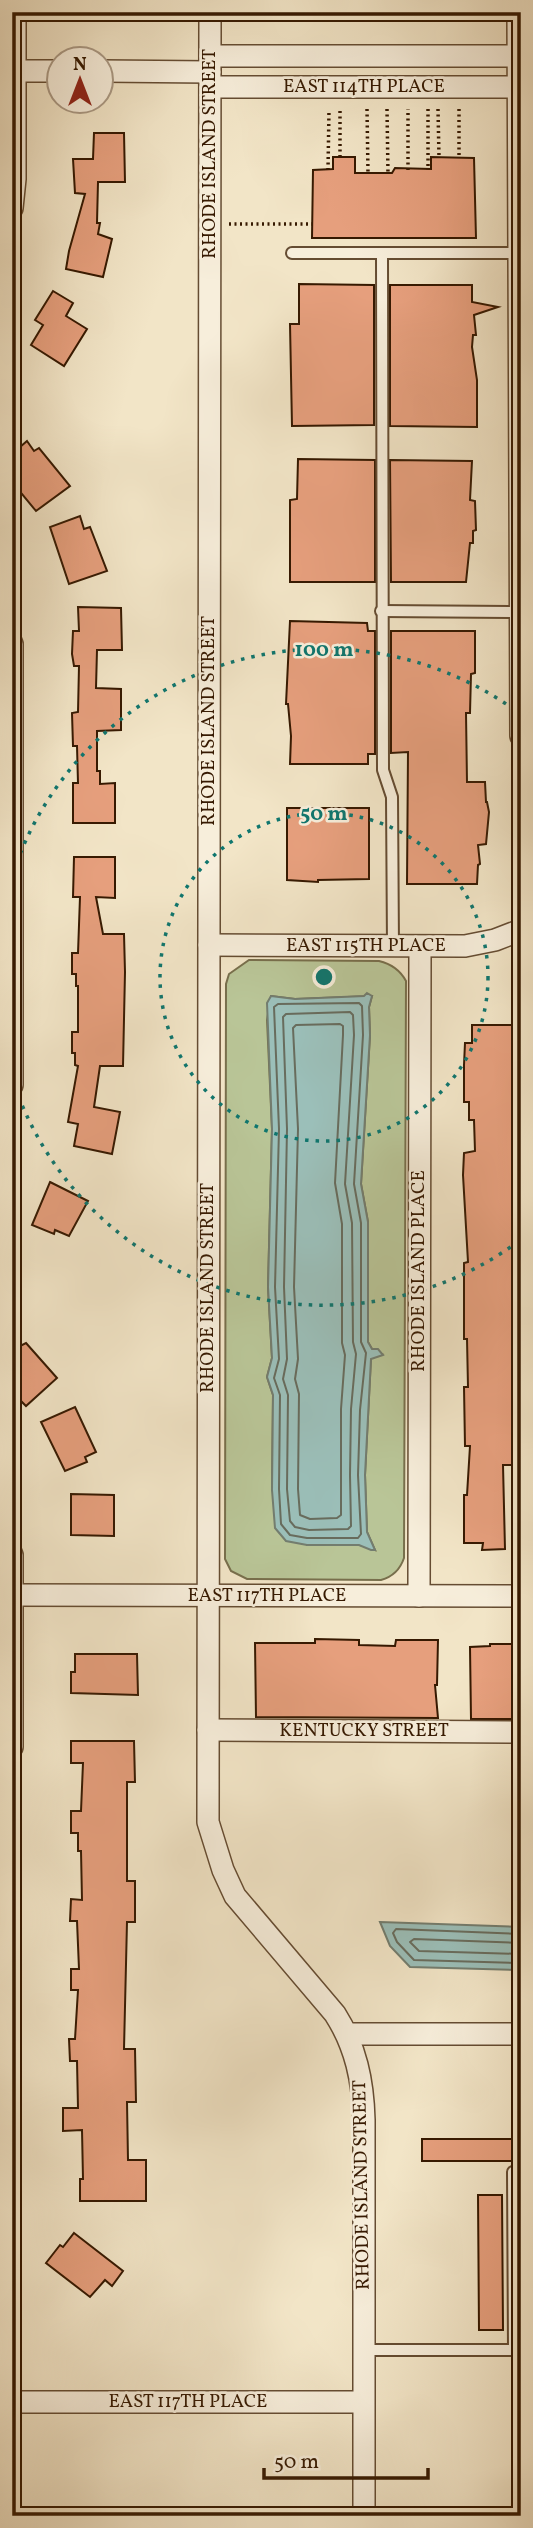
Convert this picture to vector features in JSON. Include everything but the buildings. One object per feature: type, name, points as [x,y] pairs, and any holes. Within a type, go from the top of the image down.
[{"type":"street","points":[[12,208],[15,179],[15,12]]},
{"type":"street","name":"RHODE ISLAND STREET","points":[[210,12],[208,1822],[223,1870],[235,1896],[317,1990],[347,2034],[359,2070],[363,2092],[364,2516]]},
{"type":"street","points":[[518,12],[521,736]]},
{"type":"street","name":"EAST 114TH PLACE","points":[[210,72],[518,57]]},
{"type":"street","points":[[15,71],[46,71]]},
{"type":"street","name":"EAST 114TH PLACE","points":[[116,71],[210,72],[518,87]]},
{"type":"street","points":[[12,644],[12,1085]]},
{"type":"street","name":"EAST 115TH PLACE","points":[[209,945],[465,946],[495,940],[521,930]]},
{"type":"street","name":"RHODE ISLAND PLACE","points":[[419,1596],[420,947]]},
{"type":"street","points":[[12,1555],[12,1747]]},
{"type":"street","name":"EAST 117TH PLACE","points":[[13,1595],[521,1597]]},
{"type":"street","name":"KENTUCKY STREET","points":[[208,1730],[521,1732]]},
{"type":"street","points":[[347,2034],[521,2034]]},
{"type":"street","name":"EAST 117TH PLACE","points":[[12,2402],[363,2402]]},
{"type":"lane","points":[[292,253],[521,253]]},
{"type":"lane","points":[[382,253],[383,770],[392,797],[393,947]]},
{"type":"lane","points":[[381,611],[520,612]]},
{"type":"lane","points":[[364,2350],[514,2350],[513,2172],[521,2172]]},
{"type":"path","points":[[367,109],[368,173]]},
{"type":"path","points":[[387,109],[388,174]]},
{"type":"path","points":[[408,109],[408,170]]},
{"type":"path","points":[[428,109],[428,170]]},
{"type":"path","points":[[438,109],[439,157]]},
{"type":"path","points":[[459,109],[459,157]]},
{"type":"path","points":[[328,170],[329,110]]},
{"type":"path","points":[[340,110],[340,157]]},
{"type":"path","points":[[329,143],[340,143]]},
{"type":"path","points":[[210,223],[312,224]]},
{"type":"green space","points":[[249,960],[379,961],[395,968],[406,981],[404,1558],[395,1572],[381,1580],[247,1579],[231,1571],[225,1559],[226,984],[229,974]],"holes":[[[271,996],[295,999],[372,996],[369,1007],[370,1035],[361,1184],[368,1222],[368,1342],[372,1349],[382,1354],[371,1358],[365,1475],[367,1532],[375,1550],[360,1545],[307,1545],[272,1490],[273,1395],[267,1377],[272,1358],[268,1287],[272,1129],[267,1020]]]},
{"type":"water","points":[[367,993],[372,996],[369,1007],[370,1035],[361,1184],[368,1222],[368,1342],[372,1349],[378,1349],[383,1355],[371,1359],[365,1475],[367,1532],[375,1550],[359,1545],[307,1545],[286,1541],[275,1528],[272,1490],[273,1395],[267,1377],[272,1358],[268,1287],[272,1129],[267,1003],[271,996],[295,999],[364,996]]},
{"type":"water","points":[[380,1922],[521,1927],[521,1970],[410,1967],[390,1946]]}]
